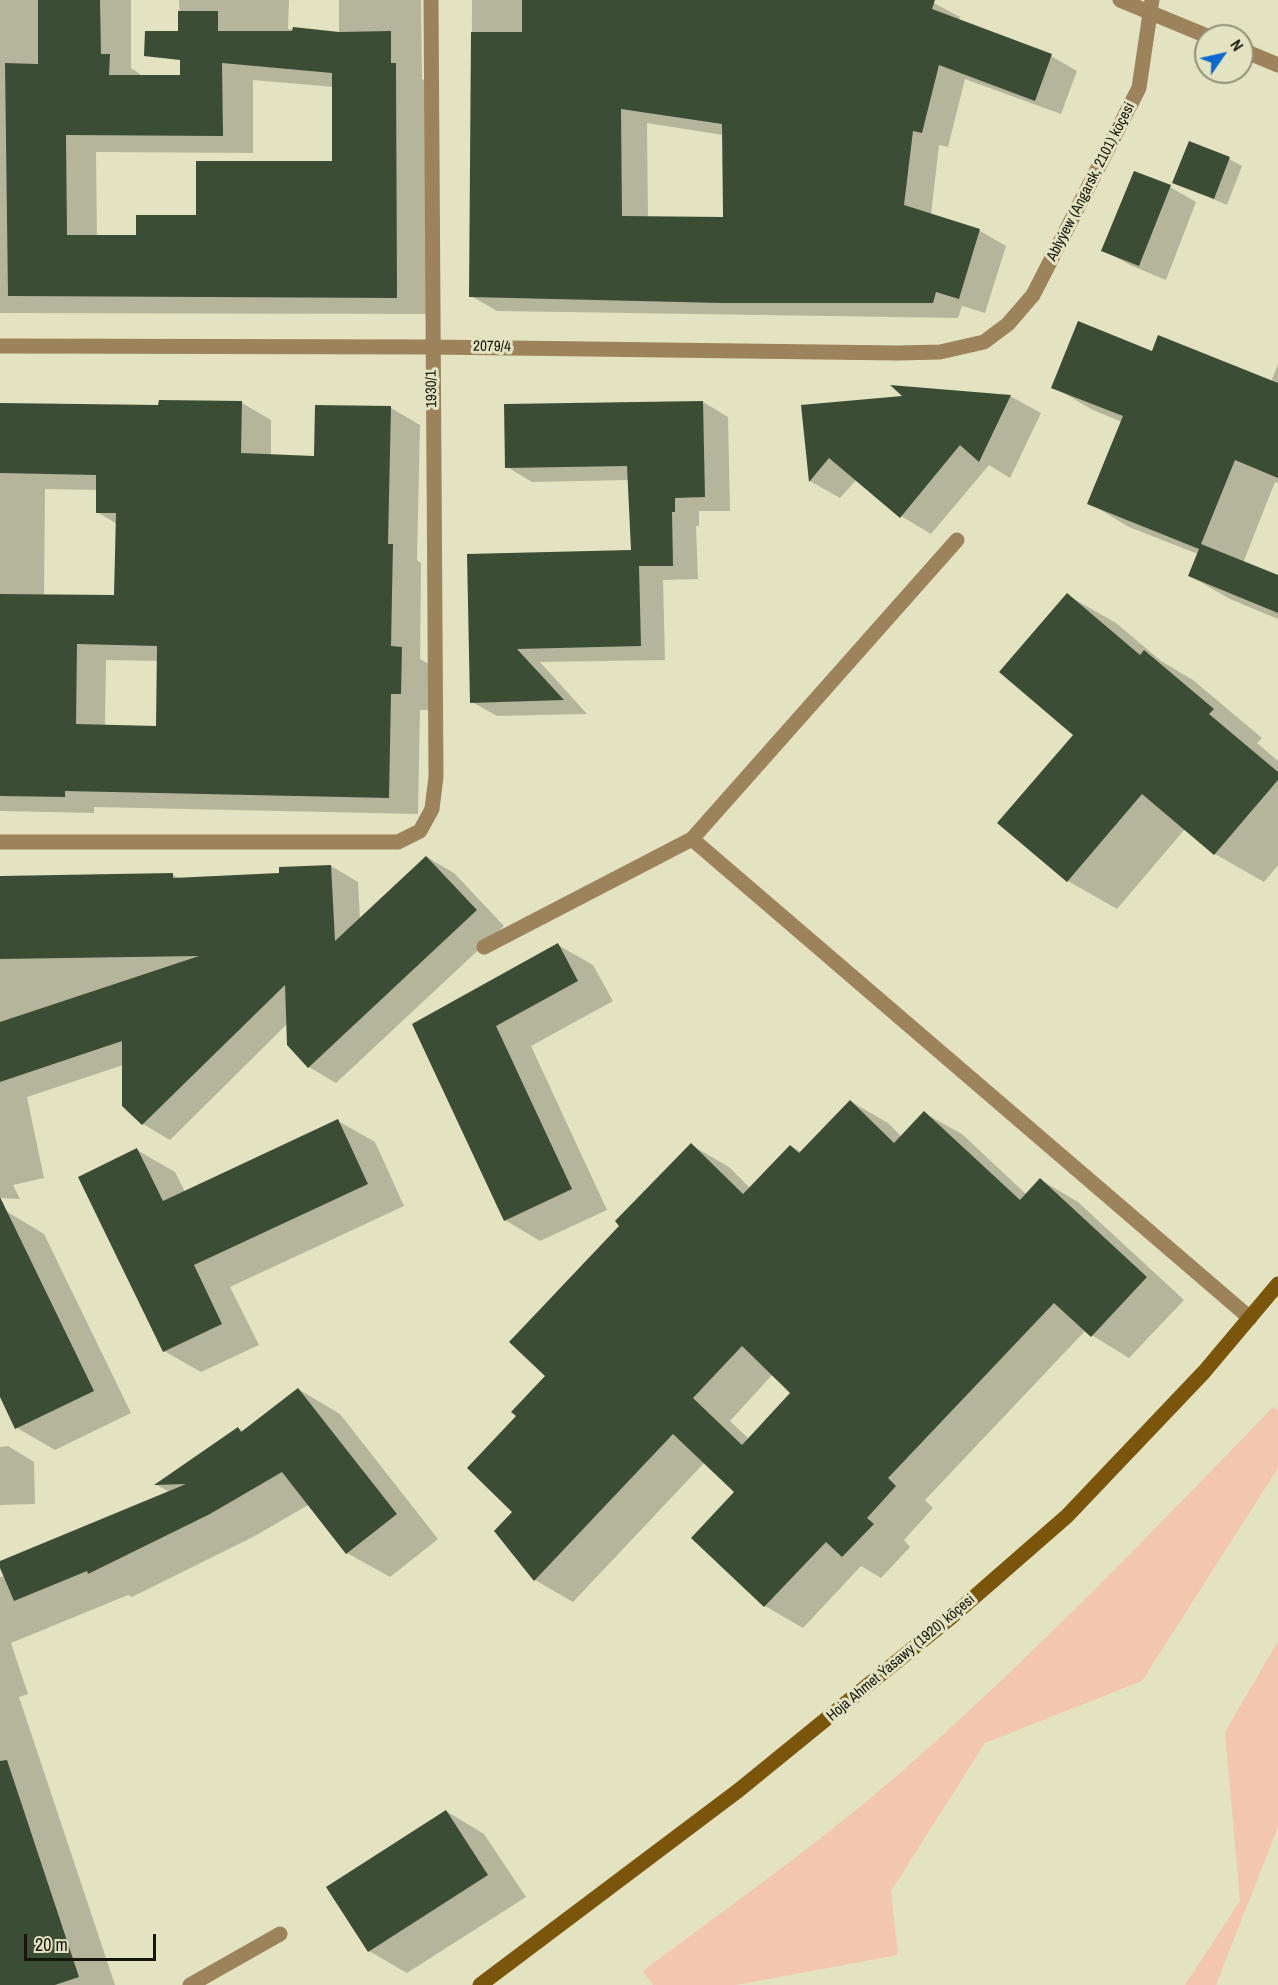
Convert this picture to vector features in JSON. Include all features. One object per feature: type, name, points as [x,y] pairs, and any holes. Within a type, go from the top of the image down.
[{"type":"street","name":"1930/1","points":[[0,842],[398,842],[420,831],[432,809],[436,777],[431,0]]},
{"type":"street","points":[[1120,0],[1151,6],[1194,29]]},
{"type":"street","name":"Ablyýew (Angarsk, 2101) köçesi","points":[[984,342],[1008,324],[1033,295],[1139,88],[1151,6]]},
{"type":"street","points":[[1254,55],[1278,65]]},
{"type":"street","name":"2079/4","points":[[0,346],[432,347],[898,353],[940,352],[984,342]]},
{"type":"street","points":[[484,947],[692,839],[957,540]]},
{"type":"street","points":[[692,839],[1250,1318]]},
{"type":"street","name":"Hoja Ahmet Ýasawy (1920) köçesi","points":[[480,1985],[739,1790],[950,1619],[1066,1516],[1204,1372],[1278,1284]]},
{"type":"street","points":[[190,1985],[280,1934]]},
{"type":"shaded area","points":[[1273,1407],[1278,1411],[1278,1468],[1142,1681],[985,1743],[891,1891],[898,1955],[736,1985],[653,1985],[643,1971],[811,1846],[908,1766],[1049,1635]]},
{"type":"shaded area","points":[[1278,1641],[1278,1827],[1216,1985],[1185,1985],[1240,1901],[1225,1732]]},
{"type":"building","points":[[38,0],[100,0],[101,54],[110,54],[109,75],[180,75],[180,60],[144,56],[145,31],[178,31],[178,11],[218,11],[218,31],[292,31],[293,27],[339,32],[391,31],[391,63],[396,63],[397,298],[8,296],[5,63],[38,64]],"holes":[[[222,63],[332,73],[332,161],[196,161],[196,215],[136,215],[136,235],[67,235],[66,135],[223,136]]]},
{"type":"building","points":[[522,0],[935,0],[932,9],[1052,54],[1035,101],[939,65],[922,133],[913,131],[904,205],[980,229],[959,299],[936,292],[933,303],[722,303],[469,297],[471,32],[522,32]],"holes":[[[621,109],[722,124],[723,217],[622,216]]]},
{"type":"building","points":[[1189,141],[1230,157],[1214,199],[1172,183]]},
{"type":"building","points":[[1134,171],[1171,185],[1139,266],[1101,251]]},
{"type":"building","points":[[1078,321],[1152,351],[1158,335],[1278,383],[1278,478],[1235,460],[1201,544],[1278,575],[1278,613],[1188,576],[1199,549],[1087,504],[1123,416],[1051,388]]},
{"type":"building","points":[[890,385],[1011,395],[979,462],[960,445],[900,518],[829,458],[809,482],[801,405],[902,396]]},
{"type":"building","points":[[159,400],[242,401],[241,453],[314,456],[315,405],[391,406],[388,544],[393,544],[391,646],[402,647],[401,694],[391,694],[389,798],[65,791],[65,797],[0,796],[0,594],[114,595],[116,513],[96,513],[96,475],[0,473],[0,403],[158,405]],"holes":[[[77,644],[157,646],[156,726],[76,724]]]},
{"type":"building","points":[[703,401],[705,497],[675,498],[675,512],[672,512],[673,566],[639,566],[641,646],[517,649],[564,700],[470,703],[467,554],[631,550],[627,466],[505,468],[504,404]]},
{"type":"building","points":[[1067,593],[1140,655],[1144,650],[1214,709],[1209,714],[1278,772],[1278,780],[1214,855],[1142,794],[1067,882],[997,823],[1073,735],[999,672]]},
{"type":"building","points":[[426,856],[477,910],[308,1068],[287,1045],[285,985],[142,1125],[122,1106],[122,1041],[0,1082],[0,1022],[199,956],[0,959],[0,876],[173,873],[173,878],[279,873],[279,867],[331,865],[335,941]]},
{"type":"building","points":[[558,943],[578,981],[496,1026],[572,1189],[504,1221],[412,1024]]},
{"type":"building","points":[[850,1100],[894,1143],[924,1111],[1020,1200],[1040,1178],[1147,1277],[1091,1337],[1054,1303],[888,1478],[896,1486],[867,1518],[874,1524],[842,1557],[826,1542],[764,1607],[691,1538],[734,1492],[673,1434],[534,1581],[494,1531],[512,1512],[467,1468],[516,1416],[511,1412],[545,1376],[509,1342],[619,1226],[615,1221],[691,1143],[743,1194],[790,1145],[799,1153]],"holes":[[[742,1346],[790,1393],[742,1445],[693,1398]]]},
{"type":"building","points":[[338,1119],[368,1184],[194,1265],[222,1324],[163,1352],[78,1177],[137,1148],[163,1201]]},
{"type":"building","points":[[0,1197],[94,1391],[15,1429],[0,1397]]},
{"type":"building","points":[[298,1388],[397,1514],[346,1554],[282,1472],[210,1514],[88,1574],[87,1571],[14,1601],[0,1568],[0,1561],[186,1484],[154,1485],[238,1427],[241,1432]]},
{"type":"building","points":[[7,1760],[79,1977],[55,1985],[0,1985],[0,1761]]},
{"type":"building","points":[[446,1810],[488,1875],[368,1952],[326,1887]]}]
